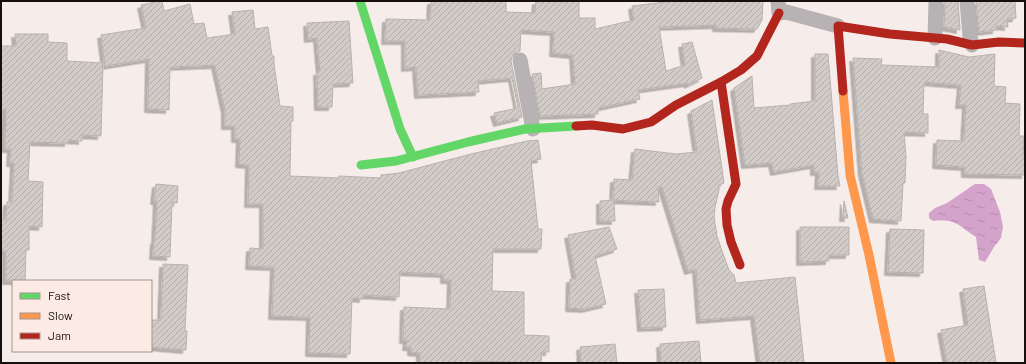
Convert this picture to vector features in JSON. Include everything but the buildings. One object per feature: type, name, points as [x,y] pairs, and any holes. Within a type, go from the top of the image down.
[{"type":"street","points":[[360,1],[400,129],[413,157]]},
{"type":"street","points":[[935,38],[936,1]]},
{"type":"street","points":[[968,1],[970,37],[972,45]]},
{"type":"street","points":[[361,165],[396,161],[525,129],[592,125],[623,129],[651,122],[676,105],[741,70],[757,56],[779,7],[786,12],[838,26],[890,34],[947,39],[972,45],[999,42],[1025,43]]},
{"type":"street","points":[[838,26],[850,175],[869,255],[891,363]]},
{"type":"street","points":[[520,60],[533,129]]},
{"type":"street","points":[[721,82],[736,184],[735,189],[728,198],[726,210],[730,240],[740,266]]},
{"type":"water","points":[[975,184],[984,184],[991,189],[1000,212],[1003,227],[1001,238],[985,262],[979,260],[976,237],[952,222],[933,221],[929,218],[929,213],[935,208],[947,203]]},
{"type":"traffic: fast","points":[[360,1],[400,129],[413,157]]},
{"type":"traffic: fast","points":[[361,165],[396,161],[525,129],[576,126]]},
{"type":"traffic: slow","points":[[843,91],[850,175],[869,255],[891,363]]},
{"type":"traffic: jam","points":[[576,126],[592,125],[623,129],[651,122],[676,105],[741,70],[757,56],[779,13]]},
{"type":"traffic: jam","points":[[843,91],[838,26],[890,34],[947,39],[972,45],[999,42],[1025,43]]},
{"type":"traffic: jam","points":[[721,82],[736,184],[726,209],[727,225],[731,242],[740,265]]}]
